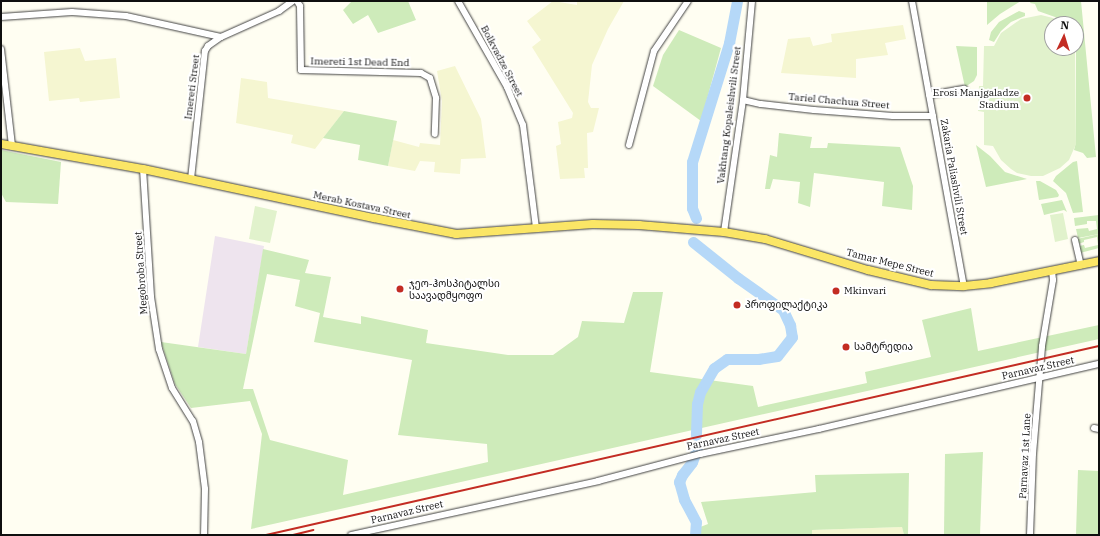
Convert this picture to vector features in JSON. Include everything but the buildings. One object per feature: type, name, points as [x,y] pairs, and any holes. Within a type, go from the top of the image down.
[{"type":"main road","name":"Merab Kostava Street","points":[[1,144],[143,169],[456,234],[593,224],[634,225],[724,232]]},
{"type":"main road","name":"Tamar Mepe Street","points":[[724,232],[765,240],[868,270],[931,285],[964,286],[1052,271],[1099,261]]},
{"type":"street","name":"Imereti Street","points":[[191,179],[205,52],[208,46],[221,37],[279,11],[293,1]]},
{"type":"street","name":"Imereti 1st Dead End","points":[[297,1],[300,6],[301,70],[421,73],[430,78],[436,98],[435,134]]},
{"type":"street","name":"Bolkvadze Street","points":[[458,1],[507,87],[523,125],[536,228]]},
{"type":"street","points":[[629,145],[654,51],[688,1]]},
{"type":"street","name":"Vakhtang Kopaleishvili Street","points":[[724,232],[743,100],[752,1]]},
{"type":"street","name":"Zakaria Paliashvili Street","points":[[912,1],[964,286]]},
{"type":"street","points":[[1,17],[72,12],[126,16],[221,37]]},
{"type":"street","points":[[1,49],[12,146]]},
{"type":"street","points":[[929,95],[964,89]]},
{"type":"street","name":"Tariel Chachua Street","points":[[743,100],[762,104],[814,110],[893,116],[933,116]]},
{"type":"street","name":"Megobroba Street","points":[[143,169],[151,298],[159,348],[172,388],[193,421],[199,442],[205,489],[204,535]]},
{"type":"street","points":[[1075,240],[1081,265]]},
{"type":"street","name":"Parnavaz 1st Lane","points":[[1030,535],[1033,454],[1041,378],[1042,346],[1053,280],[1052,271]]},
{"type":"street","name":"Parnavaz Street","points":[[351,535],[598,481],[691,456],[819,429],[1099,364]]},
{"type":"shaded area","points":[[215,236],[264,246],[246,354],[198,347]]},
{"type":"green space","points":[[352,1],[408,1],[416,20],[378,33],[368,15],[353,24],[343,10]]},
{"type":"green space","points":[[553,1],[577,5],[577,1],[624,1],[608,29],[592,65],[588,102],[591,108],[599,108],[593,132],[587,133],[588,168],[584,168],[585,178],[560,179],[556,146],[561,144],[558,122],[572,118],[573,113],[532,47],[541,40],[527,21]]},
{"type":"green space","points":[[987,1],[1021,1],[1000,14],[987,25]]},
{"type":"green space","points":[[1031,1],[1081,1],[1082,16],[1052,16],[1038,11],[1035,4],[1030,3]]},
{"type":"green space","points":[[1019,11],[1025,13],[1025,16],[1011,22],[1001,31],[994,42],[989,40],[991,32],[999,22]]},
{"type":"green space","name":"Erosi Manjgaladze Stadium","points":[[1041,15],[1045,16],[1044,56],[1075,56],[1076,144],[1069,160],[1060,168],[1043,176],[1031,176],[1017,173],[1001,160],[993,146],[984,145],[984,112],[978,111],[979,86],[983,86],[984,46],[994,46],[1001,33],[1021,19]]},
{"type":"green space","points":[[903,25],[906,39],[885,43],[888,55],[856,59],[856,78],[781,73],[788,39],[810,37],[813,46],[832,42],[831,34]]},
{"type":"green space","points":[[679,30],[721,48],[701,121],[653,86],[663,55]]},
{"type":"green space","points":[[1084,32],[1096,157],[1087,158],[1083,153],[1074,150],[1076,142],[1076,56],[1084,56]]},
{"type":"green space","points":[[956,46],[977,47],[977,75],[974,81],[965,87]]},
{"type":"green space","points":[[80,48],[85,61],[116,58],[120,98],[80,102],[79,98],[49,101],[44,52]]},
{"type":"green space","points":[[455,66],[481,119],[486,158],[461,159],[460,174],[434,172],[435,162],[420,161],[415,171],[388,166],[393,140],[419,147],[420,143],[440,145],[442,101],[437,71]]},
{"type":"green space","points":[[241,78],[267,82],[268,98],[344,111],[315,149],[291,143],[293,135],[236,123]]},
{"type":"green space","points":[[344,111],[397,121],[388,166],[358,160],[360,145],[323,138]]},
{"type":"green space","points":[[779,133],[812,137],[810,148],[827,148],[828,143],[900,147],[913,186],[912,210],[882,206],[884,182],[814,173],[810,207],[798,203],[800,182],[773,179],[770,189],[765,189],[770,155],[777,157]]},
{"type":"green space","points":[[976,145],[990,156],[1005,172],[1027,179],[986,187]]},
{"type":"green space","points":[[1,150],[61,162],[58,204],[6,202],[1,193]]},
{"type":"green space","points":[[1077,161],[1083,212],[1073,213],[1066,193],[1053,181],[1056,176],[1073,162]]},
{"type":"green space","points":[[1036,181],[1040,181],[1056,190],[1059,195],[1058,197],[1039,200]]},
{"type":"green space","points":[[1062,200],[1067,212],[1064,210],[1044,215],[1041,204]]},
{"type":"green space","points":[[255,206],[277,211],[270,243],[249,239]]},
{"type":"green space","points":[[1063,213],[1068,239],[1055,242],[1050,215]]},
{"type":"green space","points":[[1099,215],[1099,234],[1078,238],[1076,229],[1088,228],[1089,231],[1097,229],[1096,221],[1087,221],[1087,224],[1075,226],[1074,218]]},
{"type":"green space","points":[[1099,234],[1099,248],[1080,253],[1079,246],[1084,245],[1085,248],[1098,245],[1097,237],[1084,240],[1084,242],[1078,244],[1077,239]]},
{"type":"green space","points":[[263,249],[309,260],[305,273],[331,277],[323,317],[361,324],[361,316],[428,330],[426,343],[508,355],[553,355],[578,337],[582,321],[624,323],[633,292],[663,292],[650,372],[753,386],[758,407],[867,383],[865,372],[931,357],[922,320],[971,308],[978,351],[1099,325],[1099,339],[251,529],[262,434],[250,401],[191,408],[175,384],[161,342],[246,354]],"holes":[[[267,274],[300,280],[295,306],[320,313],[314,342],[412,360],[398,435],[487,444],[488,462],[343,495],[348,460],[270,440],[253,389],[243,389]]]},
{"type":"green space","points":[[983,452],[980,535],[944,535],[945,454]]},
{"type":"green space","points":[[1078,470],[1099,471],[1099,535],[1076,535]]},
{"type":"green space","points":[[909,473],[908,535],[904,535],[902,527],[812,530],[812,535],[695,535],[695,529],[708,524],[701,502],[816,492],[815,475]]},
{"type":"green space","points":[[902,527],[904,535],[812,535],[812,530]]},
{"type":"waterway","points":[[696,218],[692,208],[692,162],[729,43],[737,1]]},
{"type":"waterway","points":[[693,242],[738,278],[783,310],[790,325],[792,337],[777,356],[758,359],[727,359],[714,368],[700,392],[697,404],[696,435]]},
{"type":"waterway","points":[[695,535],[696,522],[684,499],[679,482],[682,475],[692,462],[697,448]]},
{"type":"railway","points":[[266,535],[1099,346]]},
{"type":"railway","points":[[293,535],[313,530]]},
{"type":"place","name":"Erosi Manjgaladze Stadium","points":[[1027,98]]},
{"type":"place","name":"ჯეო-ჰოსპიტალსი საავადმყოფო","points":[[400,289]]},
{"type":"place","name":"Mkinvari","points":[[836,291]]},
{"type":"place","name":"პროფილაქტიკა","points":[[737,305]]},
{"type":"place","name":"სამტრედია","points":[[846,347]]}]
